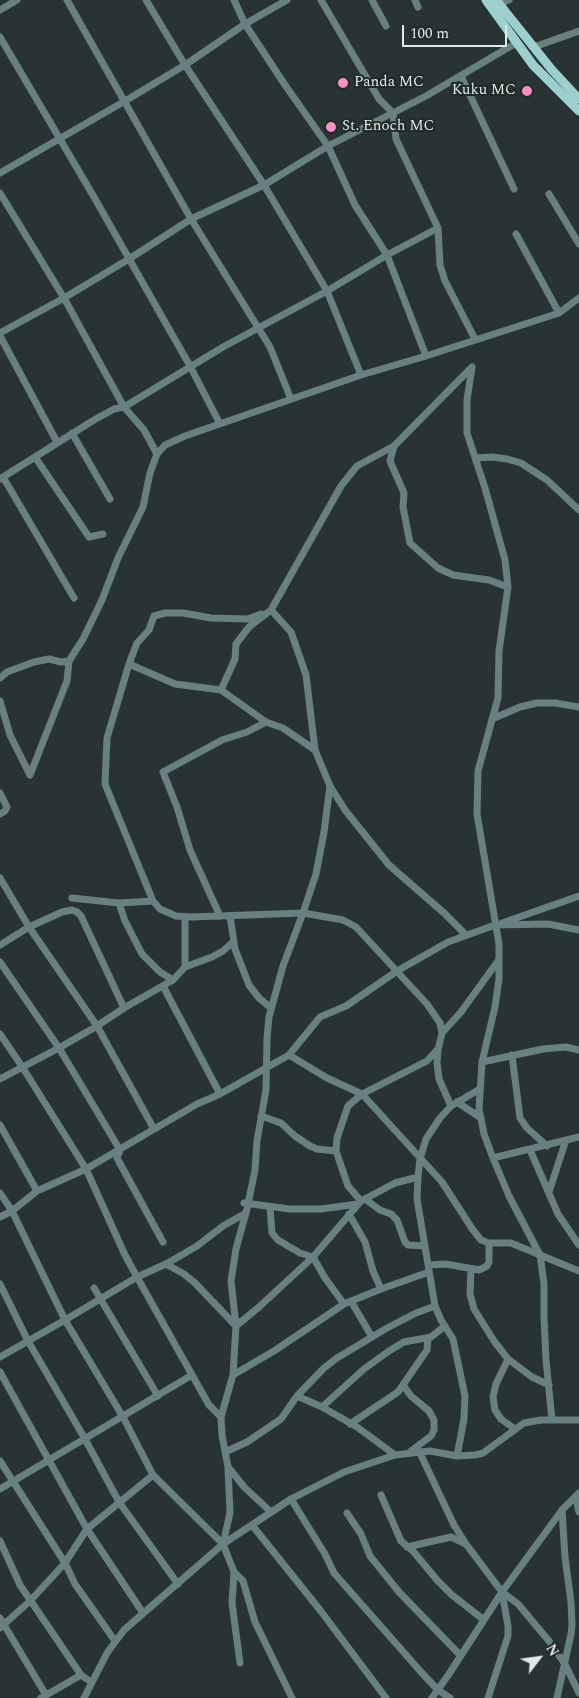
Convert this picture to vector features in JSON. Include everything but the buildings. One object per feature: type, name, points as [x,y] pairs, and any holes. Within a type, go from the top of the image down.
[{"type":"main road","points":[[486,0],[534,65],[579,111]]},
{"type":"main road","points":[[498,2],[534,47],[575,90],[579,99]]},
{"type":"street","points":[[67,0],[191,219],[256,328],[270,347],[291,399]]},
{"type":"street","points":[[146,0],[185,65],[264,185],[327,291],[361,375]]},
{"type":"street","points":[[234,0],[245,24],[328,146],[355,204],[387,255],[426,356]]},
{"type":"street","points":[[0,173],[185,65],[245,24],[287,0]]},
{"type":"street","points":[[321,0],[379,99],[393,113],[396,139],[438,228],[440,265],[474,339]]},
{"type":"street","points":[[372,0],[386,26]]},
{"type":"street","points":[[498,2],[509,0]]},
{"type":"street","points":[[0,10],[14,1]]},
{"type":"street","points":[[534,47],[579,31]]},
{"type":"street","points":[[0,37],[190,366],[220,424]]},
{"type":"street","points":[[57,442],[0,335],[129,259],[191,219],[264,185],[328,146],[393,113],[516,43]]},
{"type":"street","points":[[460,76],[514,189]]},
{"type":"street","points":[[0,193],[64,298],[124,407],[144,430],[157,454]]},
{"type":"street","points":[[550,194],[579,244]]},
{"type":"street","points":[[74,598],[2,478],[72,433],[114,409],[124,407],[256,328],[327,291],[387,255],[438,228]]},
{"type":"street","points":[[516,234],[559,312]]},
{"type":"street","points":[[0,701],[10,735],[30,775],[67,681],[69,660],[102,600],[118,558],[143,507],[150,473],[157,454],[165,445],[361,375],[426,356],[559,312],[579,298]]},
{"type":"street","points":[[220,690],[236,658],[236,644],[249,627],[271,610],[341,486],[357,466],[394,446],[472,367],[467,400],[467,433],[486,488],[505,560],[508,587],[499,651],[498,698],[478,771],[477,814],[499,944],[499,978],[482,1062],[479,1109],[484,1134],[493,1158],[509,1196],[540,1255],[544,1284],[544,1317],[552,1420]]},
{"type":"street","points":[[72,433],[110,499]]},
{"type":"street","points":[[394,446],[390,461],[404,493],[403,507],[410,544],[438,568],[453,575],[489,580],[508,587]]},
{"type":"street","points":[[34,457],[89,538],[103,534]]},
{"type":"street","points":[[475,458],[492,457],[521,463],[547,480],[579,510]]},
{"type":"street","points":[[271,610],[248,620],[210,618],[183,613],[164,613],[154,616],[149,630],[137,643],[107,738],[105,784],[153,901],[160,909],[176,916],[304,913],[343,920],[356,927],[372,942],[435,1013],[442,1033],[437,1062],[440,1078],[454,1104],[481,1118]]},
{"type":"street","points":[[271,610],[291,632],[306,675],[315,750],[330,786],[345,810],[389,864],[466,935]]},
{"type":"street","points":[[0,678],[7,672],[34,662],[49,659],[61,662],[69,660]]},
{"type":"street","points":[[129,664],[175,684],[220,690],[266,722],[283,728],[315,750]]},
{"type":"street","points":[[492,719],[520,707],[537,704],[555,703],[579,707]]},
{"type":"street","points":[[220,916],[190,850],[177,807],[163,772],[222,740],[247,732],[266,722]]},
{"type":"street","points":[[222,1544],[230,1512],[228,1467],[221,1417],[233,1375],[236,1326],[231,1281],[236,1249],[255,1170],[266,1090],[267,1027],[283,966],[304,913],[316,874],[330,786]]},
{"type":"street","points":[[0,793],[7,807],[0,814]]},
{"type":"street","points":[[0,878],[29,927],[97,1026],[154,1129]]},
{"type":"street","points":[[0,1217],[12,1212],[37,1192],[86,1169],[197,1104],[220,1094],[289,1055],[320,1017],[346,1006],[397,971],[435,949],[466,935],[579,896]]},
{"type":"street","points":[[72,898],[119,903],[153,901]]},
{"type":"street","points":[[119,903],[125,921],[142,954],[160,972],[173,980]]},
{"type":"street","points":[[0,945],[29,927],[62,912],[72,910],[77,912],[81,916],[124,1008]]},
{"type":"street","points":[[230,916],[241,967],[249,985],[258,998],[271,1008]]},
{"type":"street","points":[[185,917],[185,967]]},
{"type":"street","points":[[495,926],[548,924],[579,930]]},
{"type":"street","points":[[0,1079],[24,1068],[97,1026],[173,980],[185,967],[212,957],[223,951],[234,941]]},
{"type":"street","points":[[442,1033],[461,1012],[499,960]]},
{"type":"street","points":[[0,962],[59,1048],[120,1150]]},
{"type":"street","points":[[163,986],[220,1094]]},
{"type":"street","points":[[0,1034],[24,1068],[86,1169],[125,1255],[208,1405],[221,1417]]},
{"type":"street","points":[[482,1062],[543,1049],[566,1048],[579,1050]]},
{"type":"street","points":[[426,1246],[408,1245],[405,1242],[397,1220],[391,1214],[361,1201],[348,1186],[336,1151],[337,1138],[348,1106],[362,1094],[427,1061],[438,1050]]},
{"type":"street","points":[[289,1055],[327,1078],[362,1094],[442,1182],[481,1240],[489,1243],[511,1243],[579,1270]]},
{"type":"street","points":[[512,1055],[520,1118],[527,1128],[547,1146]]},
{"type":"street","points":[[457,1456],[464,1420],[464,1396],[453,1339],[435,1306],[418,1199],[418,1177],[420,1159],[426,1139],[440,1118],[454,1104],[480,1089]]},
{"type":"street","points":[[261,1116],[281,1123],[310,1146],[317,1149],[336,1151]]},
{"type":"street","points":[[0,1125],[37,1192]]},
{"type":"street","points":[[493,1158],[579,1137]]},
{"type":"street","points":[[549,1192],[566,1140]]},
{"type":"street","points":[[120,1150],[117,1158],[163,1242]]},
{"type":"street","points":[[530,1150],[558,1214],[579,1245]]},
{"type":"street","points":[[244,1203],[270,1207],[321,1209],[361,1201],[395,1183],[418,1177]]},
{"type":"street","points":[[0,1193],[12,1212],[65,1320],[122,1417],[153,1475],[222,1544],[234,1572],[243,1581],[255,1622],[292,1698]]},
{"type":"street","points":[[236,1326],[266,1302],[313,1257],[361,1201]]},
{"type":"street","points":[[270,1207],[272,1233],[288,1246],[300,1253],[313,1257],[325,1278],[344,1304]]},
{"type":"street","points":[[0,1357],[137,1277],[166,1264],[246,1213]]},
{"type":"street","points":[[348,1214],[365,1242],[373,1271],[381,1289]]},
{"type":"street","points":[[233,1375],[274,1351],[344,1304],[429,1268],[446,1264],[479,1270],[487,1266],[490,1254],[489,1243]]},
{"type":"street","points":[[166,1264],[195,1283],[236,1326]]},
{"type":"street","points":[[471,1270],[470,1294],[474,1309],[494,1341],[508,1359],[532,1376],[549,1385]]},
{"type":"street","points":[[0,1284],[28,1341],[86,1439],[119,1502],[178,1584]]},
{"type":"street","points":[[94,1288],[158,1396]]},
{"type":"street","points":[[351,1301],[372,1337]]},
{"type":"street","points":[[225,1452],[247,1442],[281,1419],[297,1396],[336,1358],[416,1313],[435,1306]]},
{"type":"street","points":[[322,1407],[364,1369],[389,1351],[404,1342],[428,1338],[445,1326]]},
{"type":"street","points":[[350,1424],[398,1392],[427,1350],[428,1338]]},
{"type":"street","points":[[508,1359],[496,1384],[493,1397],[495,1410],[501,1419],[515,1429]]},
{"type":"street","points":[[0,1372],[87,1529],[143,1613]]},
{"type":"street","points":[[0,1489],[192,1375]]},
{"type":"street","points":[[403,1385],[411,1396],[429,1411],[434,1420],[432,1436],[407,1453]]},
{"type":"street","points":[[297,1396],[322,1407],[350,1424],[373,1438],[394,1455]]},
{"type":"street","points":[[84,1698],[115,1641],[143,1613],[222,1544],[291,1499],[344,1472],[394,1455],[419,1451],[457,1456],[483,1453],[515,1429],[532,1421],[579,1420]]},
{"type":"street","points":[[419,1451],[454,1525],[466,1544],[502,1592],[524,1610],[565,1664],[577,1684],[579,1693]]},
{"type":"street","points":[[0,1461],[65,1563],[75,1584],[115,1641]]},
{"type":"street","points":[[228,1467],[245,1488],[270,1512]]},
{"type":"street","points":[[81,1676],[44,1697],[1,1623],[30,1601],[65,1563],[87,1529],[153,1475]]},
{"type":"street","points":[[432,1698],[502,1592],[562,1510],[577,1495]]},
{"type":"street","points":[[577,1495],[579,1512]]},
{"type":"street","points":[[381,1496],[401,1542],[413,1551],[452,1595],[484,1620]]},
{"type":"street","points":[[291,1499],[325,1554],[334,1573],[438,1690],[450,1698]]},
{"type":"street","points":[[557,1698],[571,1634],[572,1611],[565,1557],[562,1510]]},
{"type":"street","points":[[346,1513],[361,1534],[370,1556],[398,1592],[460,1655]]},
{"type":"street","points":[[252,1525],[320,1610],[386,1698]]},
{"type":"street","points":[[407,1547],[451,1537],[466,1544]]},
{"type":"street","points":[[0,1541],[20,1585],[30,1601],[81,1676],[91,1682]]},
{"type":"street","points":[[234,1572],[232,1603],[240,1663]]},
{"type":"street","points":[[488,1698],[508,1636],[502,1592]]},
{"type":"place","name":"Panda MC","points":[[343,83]]},
{"type":"place","name":"Kuku MC","points":[[527,91]]},
{"type":"place","name":"St. Enoch MC","points":[[331,127]]}]
